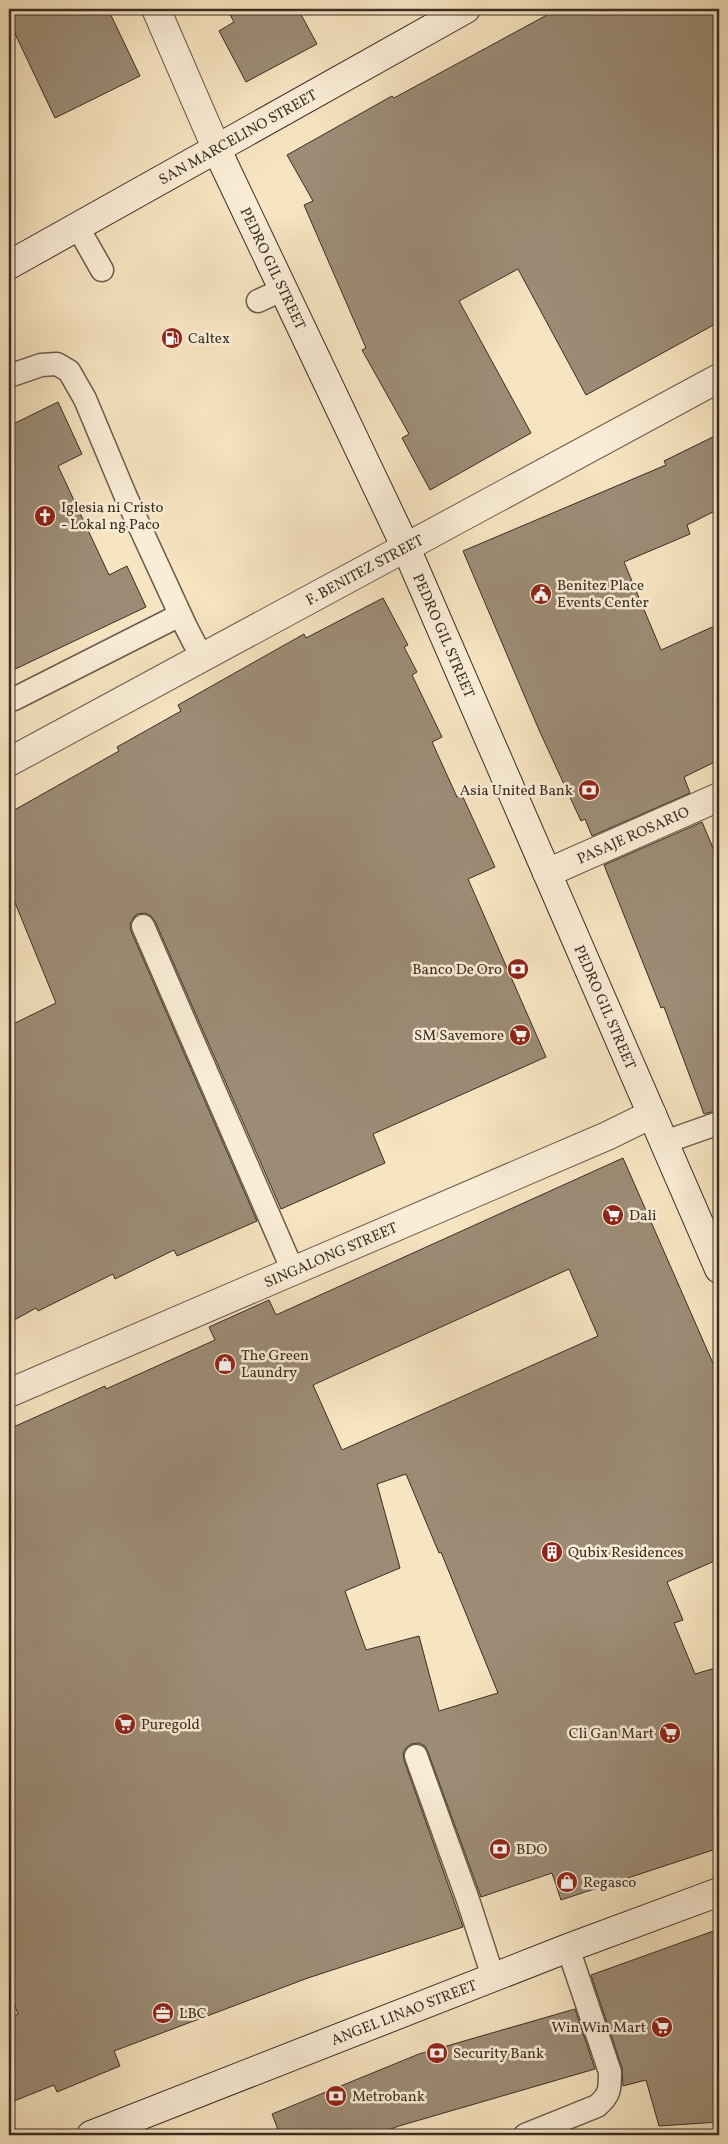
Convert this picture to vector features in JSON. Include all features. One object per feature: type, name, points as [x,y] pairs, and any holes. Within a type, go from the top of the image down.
[{"type":"main road","name":"PEDRO GIL STREET","points":[[156,9],[217,150],[270,296],[406,548],[719,1269]]},
{"type":"main road","name":"SAN MARCELINO STREET","points":[[9,264],[217,150],[466,9]]},
{"type":"main road","name":"F. BENITEZ STREET","points":[[9,762],[719,378]]},
{"type":"main road","name":"PASAJE ROSARIO","points":[[547,873],[719,797]]},
{"type":"main road","name":"SINGALONG STREET","points":[[9,1393],[607,1136],[652,1114]]},
{"type":"main road","name":"ANGEL LINAO STREET","points":[[91,2135],[493,1977],[719,1892]]},
{"type":"lane","points":[[77,226],[102,270]]},
{"type":"lane","points":[[9,376],[41,365],[56,364],[69,372],[85,399],[126,497],[180,615],[202,658]]},
{"type":"lane","points":[[9,699],[14,699],[180,615]]},
{"type":"lane","points":[[143,926],[293,1272]]},
{"type":"lane","points":[[665,1142],[719,1123]]},
{"type":"lane","points":[[416,1756],[468,1900],[493,1977]]},
{"type":"lane","points":[[525,2135],[598,2106],[607,2098],[610,2087],[610,2072],[568,1948]]},
{"type":"building","points":[[9,9],[108,9],[140,76],[55,118],[9,21]]},
{"type":"building","points":[[227,9],[298,9],[317,44],[246,82],[219,31],[234,22]]},
{"type":"building","points":[[558,9],[719,9],[719,322],[586,395],[518,269],[459,301],[531,433],[430,490],[402,438],[409,434],[362,350],[366,348],[304,205],[313,201],[287,155],[392,96],[394,98]]},
{"type":"building","name":"Iglesia ni Cristo - Lokal ng Paco","points":[[58,402],[82,454],[58,466],[109,575],[127,566],[146,607],[9,672],[9,426]]},
{"type":"building","points":[[719,434],[719,509],[687,525],[690,534],[624,562],[661,650],[719,624],[719,760],[684,777],[690,793],[592,836],[585,819],[581,821],[539,730],[463,551],[666,465],[664,461]]},
{"type":"building","points":[[383,598],[408,645],[404,647],[417,672],[412,675],[442,737],[432,742],[457,797],[462,795],[495,867],[468,879],[546,1057],[373,1134],[385,1163],[281,1209],[155,921],[145,913],[137,914],[130,924],[131,931],[257,1221],[177,1256],[174,1250],[115,1279],[113,1274],[38,1311],[36,1308],[9,1323],[9,1026],[56,1003],[9,888],[9,813],[119,751],[117,747],[181,711],[178,705],[304,634],[306,638]]},
{"type":"building","points":[[702,822],[719,862],[719,1110],[704,1114],[664,1007],[661,1008],[604,865]]},
{"type":"building","points":[[623,1158],[719,1377],[719,1559],[667,1582],[683,1620],[674,1623],[695,1674],[719,1667],[719,1848],[561,1900],[552,1873],[481,1897],[428,1752],[425,1746],[419,1743],[411,1744],[403,1753],[404,1760],[463,1927],[308,1978],[114,2051],[120,2066],[57,2092],[54,2085],[9,2103],[9,2018],[18,2014],[9,1991],[9,1429],[105,1386],[106,1389],[215,1340],[209,1327],[269,1300],[276,1315]],"holes":[[[569,1269],[598,1336],[342,1450],[313,1385]],[[406,1474],[439,1553],[441,1552],[498,1693],[439,1711],[419,1636],[366,1650],[345,1591],[400,1568],[377,1484]]]},
{"type":"building","name":"Win Win Mart","points":[[719,1929],[719,2122],[659,2126],[646,2080],[623,2086],[622,2068],[591,1975]]},
{"type":"building","points":[[575,2009],[595,2069],[399,2126],[375,2135],[280,2135],[272,2114],[419,2054]]},
{"type":"place","name":"Caltex","points":[[172,338]]},
{"type":"place","name":"Iglesia ni Cristo - Lokal ng Paco","points":[[45,516]]},
{"type":"place","name":"Benitez Place Events Center","points":[[541,594]]},
{"type":"place","name":"Asia United Bank","points":[[589,790]]},
{"type":"place","name":"Banco De Oro","points":[[518,969]]},
{"type":"place","name":"SM Savemore","points":[[520,1035]]},
{"type":"place","name":"Dali","points":[[613,1215]]},
{"type":"place","name":"The Green Laundry","points":[[225,1364]]},
{"type":"place","name":"Qubix Residences","points":[[552,1552]]},
{"type":"place","name":"Puregold","points":[[125,1724]]},
{"type":"place","name":"Cli Gan Mart","points":[[670,1733]]},
{"type":"place","name":"BDO","points":[[500,1849]]},
{"type":"place","name":"Regasco","points":[[567,1882]]},
{"type":"place","name":"LBC","points":[[163,2013]]},
{"type":"place","name":"Win Win Mart","points":[[662,2027]]},
{"type":"place","name":"Security Bank","points":[[437,2053]]},
{"type":"place","name":"Metrobank","points":[[336,2096]]}]
